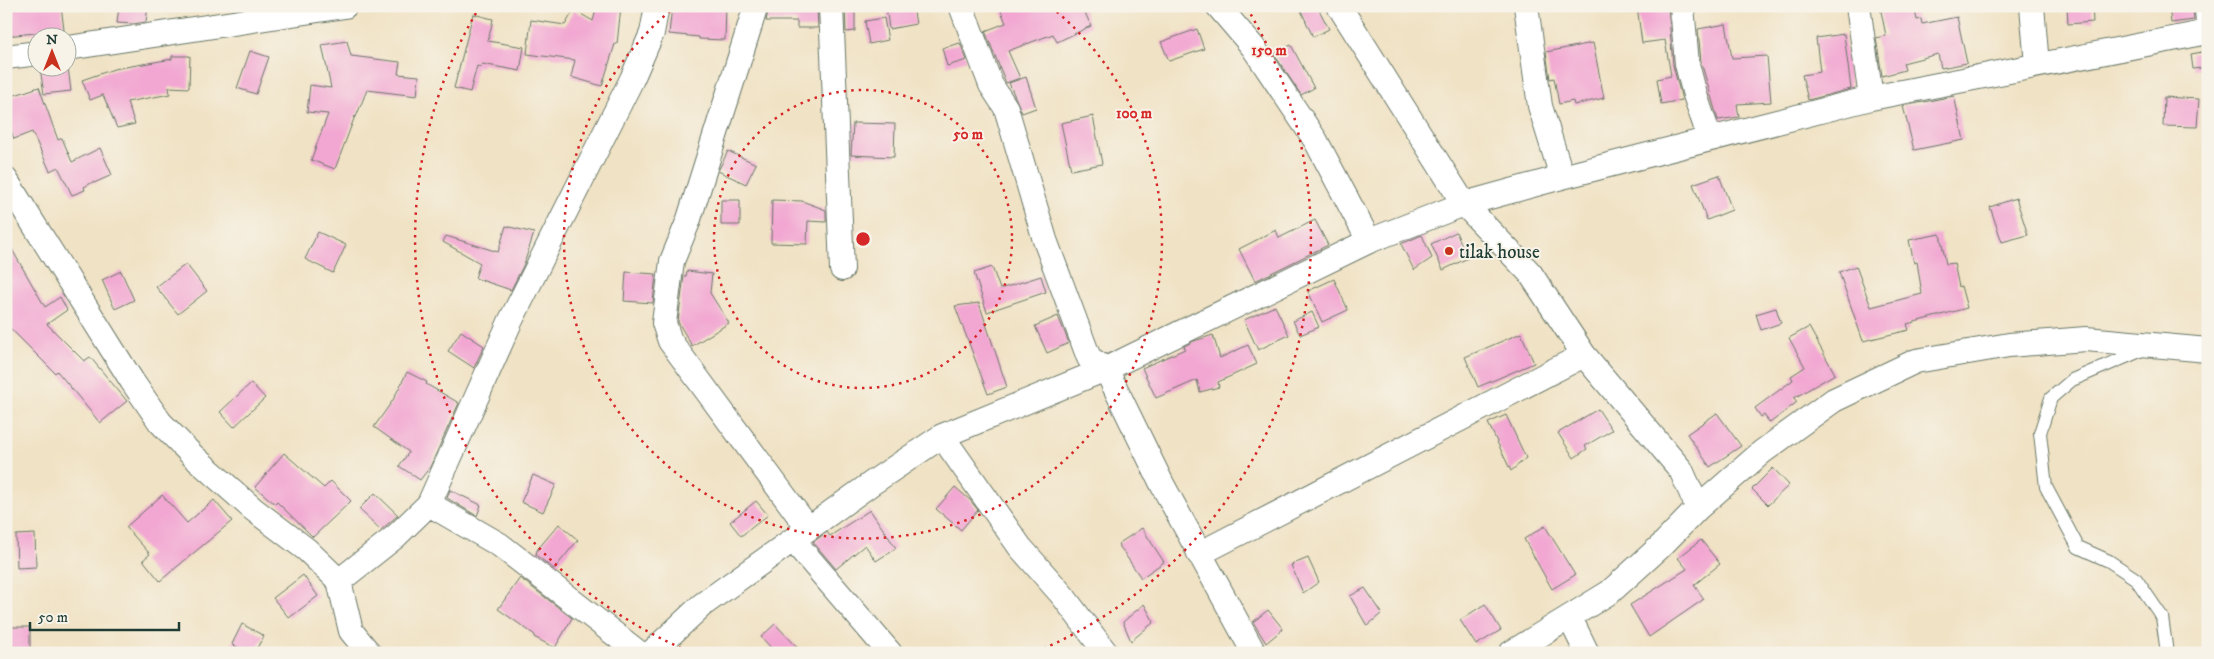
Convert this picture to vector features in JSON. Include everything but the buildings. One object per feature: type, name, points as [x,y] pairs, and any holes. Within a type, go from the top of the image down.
[{"type":"street","points":[[78,46],[260,13],[346,6]]},
{"type":"street","points":[[338,581],[396,536],[429,504],[510,322],[632,79],[652,33],[657,6]]},
{"type":"street","points":[[756,6],[688,222],[672,261],[664,323],[670,341],[801,534],[890,653]]},
{"type":"street","points":[[831,6],[842,269]]},
{"type":"street","points":[[961,6],[991,85],[1006,108],[1046,240],[1089,358],[1106,370],[1162,484],[1254,653]]},
{"type":"street","points":[[1218,6],[1253,47],[1316,141],[1370,241]]},
{"type":"street","points":[[1339,6],[1464,204],[1530,272],[1584,355],[1681,470],[1698,508]]},
{"type":"street","points":[[1526,6],[1540,106],[1562,177]]},
{"type":"street","points":[[1682,6],[1687,64],[1710,140]]},
{"type":"street","points":[[1858,6],[1870,98]]},
{"type":"street","points":[[2032,6],[2037,65]]},
{"type":"street","points":[[2207,6],[2208,26]]},
{"type":"street","points":[[651,653],[702,605],[872,483],[942,436],[1106,370],[1370,241],[1464,204],[1870,98],[2208,32]]},
{"type":"street","points":[[6,57],[28,54]]},
{"type":"street","points":[[6,180],[160,422],[193,456],[253,509],[307,550],[338,581],[351,631],[369,653]]},
{"type":"street","points":[[1511,653],[1610,592],[1661,546],[1698,508],[1762,452],[1834,400],[1916,361],[2009,345],[2086,339],[2208,350]]},
{"type":"street","points":[[1199,554],[1584,355]]},
{"type":"street","points":[[942,436],[1020,547],[1062,596],[1106,653]]},
{"type":"street","points":[[429,504],[500,544],[639,653]]},
{"type":"street","points":[[1570,618],[1587,653]]},
{"type":"lane","points":[[2151,346],[2072,380],[2051,398],[2040,433],[2046,487],[2078,547],[2109,561],[2136,579],[2162,617],[2167,653]]},
{"type":"place","name":"tilak house","points":[[1449,251]]}]
